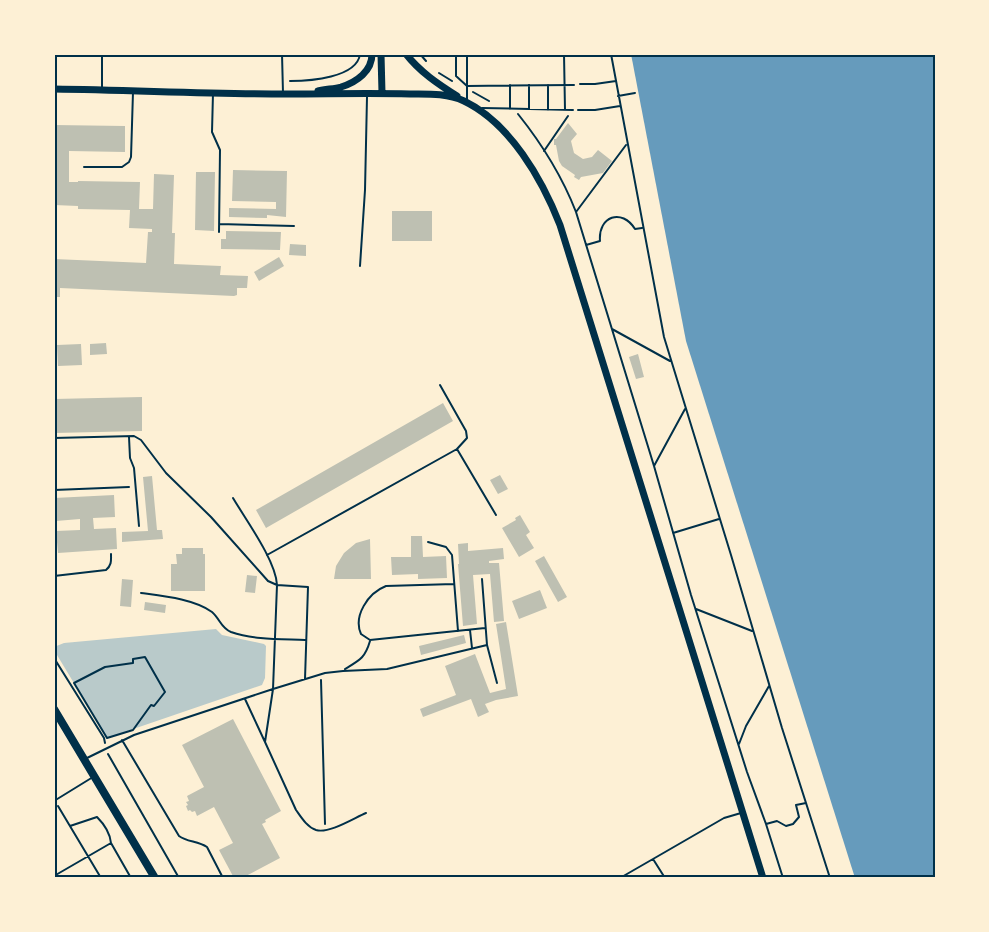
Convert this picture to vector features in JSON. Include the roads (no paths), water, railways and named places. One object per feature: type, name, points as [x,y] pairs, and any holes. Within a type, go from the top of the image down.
[{"type":"main road","points":[[54,709],[155,878]]},
{"type":"street","points":[[306,94],[342,87],[355,81],[366,72],[372,54]]},
{"type":"street","points":[[381,54],[382,93]]},
{"type":"street","points":[[406,54],[419,69],[476,108],[508,136],[536,173],[547,194],[560,225],[763,878]]},
{"type":"street","points":[[54,89],[283,94],[382,93],[444,95],[467,102]]},
{"type":"lane","points":[[102,54],[102,90]]},
{"type":"lane","points":[[282,54],[283,94]]},
{"type":"lane","points":[[456,54],[456,76],[467,86],[574,85]]},
{"type":"lane","points":[[467,54],[467,102]]},
{"type":"lane","points":[[564,54],[565,110]]},
{"type":"lane","points":[[510,85],[512,109]]},
{"type":"lane","points":[[529,85],[529,109]]},
{"type":"lane","points":[[548,85],[548,110]]},
{"type":"lane","points":[[84,167],[122,167],[129,162],[133,90]]},
{"type":"lane","points":[[213,93],[212,132],[220,150],[219,232]]},
{"type":"lane","points":[[360,266],[365,190],[367,94]]},
{"type":"lane","points":[[476,108],[571,111]]},
{"type":"lane","points":[[219,224],[294,226]]},
{"type":"lane","points":[[267,555],[457,449],[467,438],[466,431],[440,384]]},
{"type":"lane","points":[[129,436],[139,526]]},
{"type":"lane","points":[[54,438],[134,436],[141,440],[166,473],[211,517],[271,583],[308,587],[305,679]]},
{"type":"lane","points":[[457,449],[496,515]]},
{"type":"lane","points":[[234,498],[276,573],[273,689],[266,742]]},
{"type":"lane","points":[[428,542],[446,547],[452,555],[458,631]]},
{"type":"lane","points":[[482,579],[487,645],[497,683]]},
{"type":"lane","points":[[454,584],[386,586],[376,591],[361,611],[358,623],[361,634],[370,640],[486,628]]},
{"type":"lane","points":[[141,592],[169,597],[207,609],[216,615],[222,627],[231,632],[253,637],[306,640]]},
{"type":"lane","points":[[470,630],[473,649]]},
{"type":"lane","points":[[343,671],[360,661],[370,640]]},
{"type":"lane","points":[[84,759],[122,740],[321,674],[387,669],[487,645]]},
{"type":"lane","points":[[245,699],[296,810],[309,826],[316,830],[326,830],[366,813]]},
{"type":"lane","points":[[122,740],[179,836],[207,847],[223,878]]},
{"type":"lane","points":[[54,800],[95,776]]},
{"type":"lane","points":[[620,878],[724,818],[742,812]]},
{"type":"lane","points":[[654,859],[665,878]]},
{"type":"water","points":[[631,54],[935,54],[935,878],[855,878],[686,341]]}]
